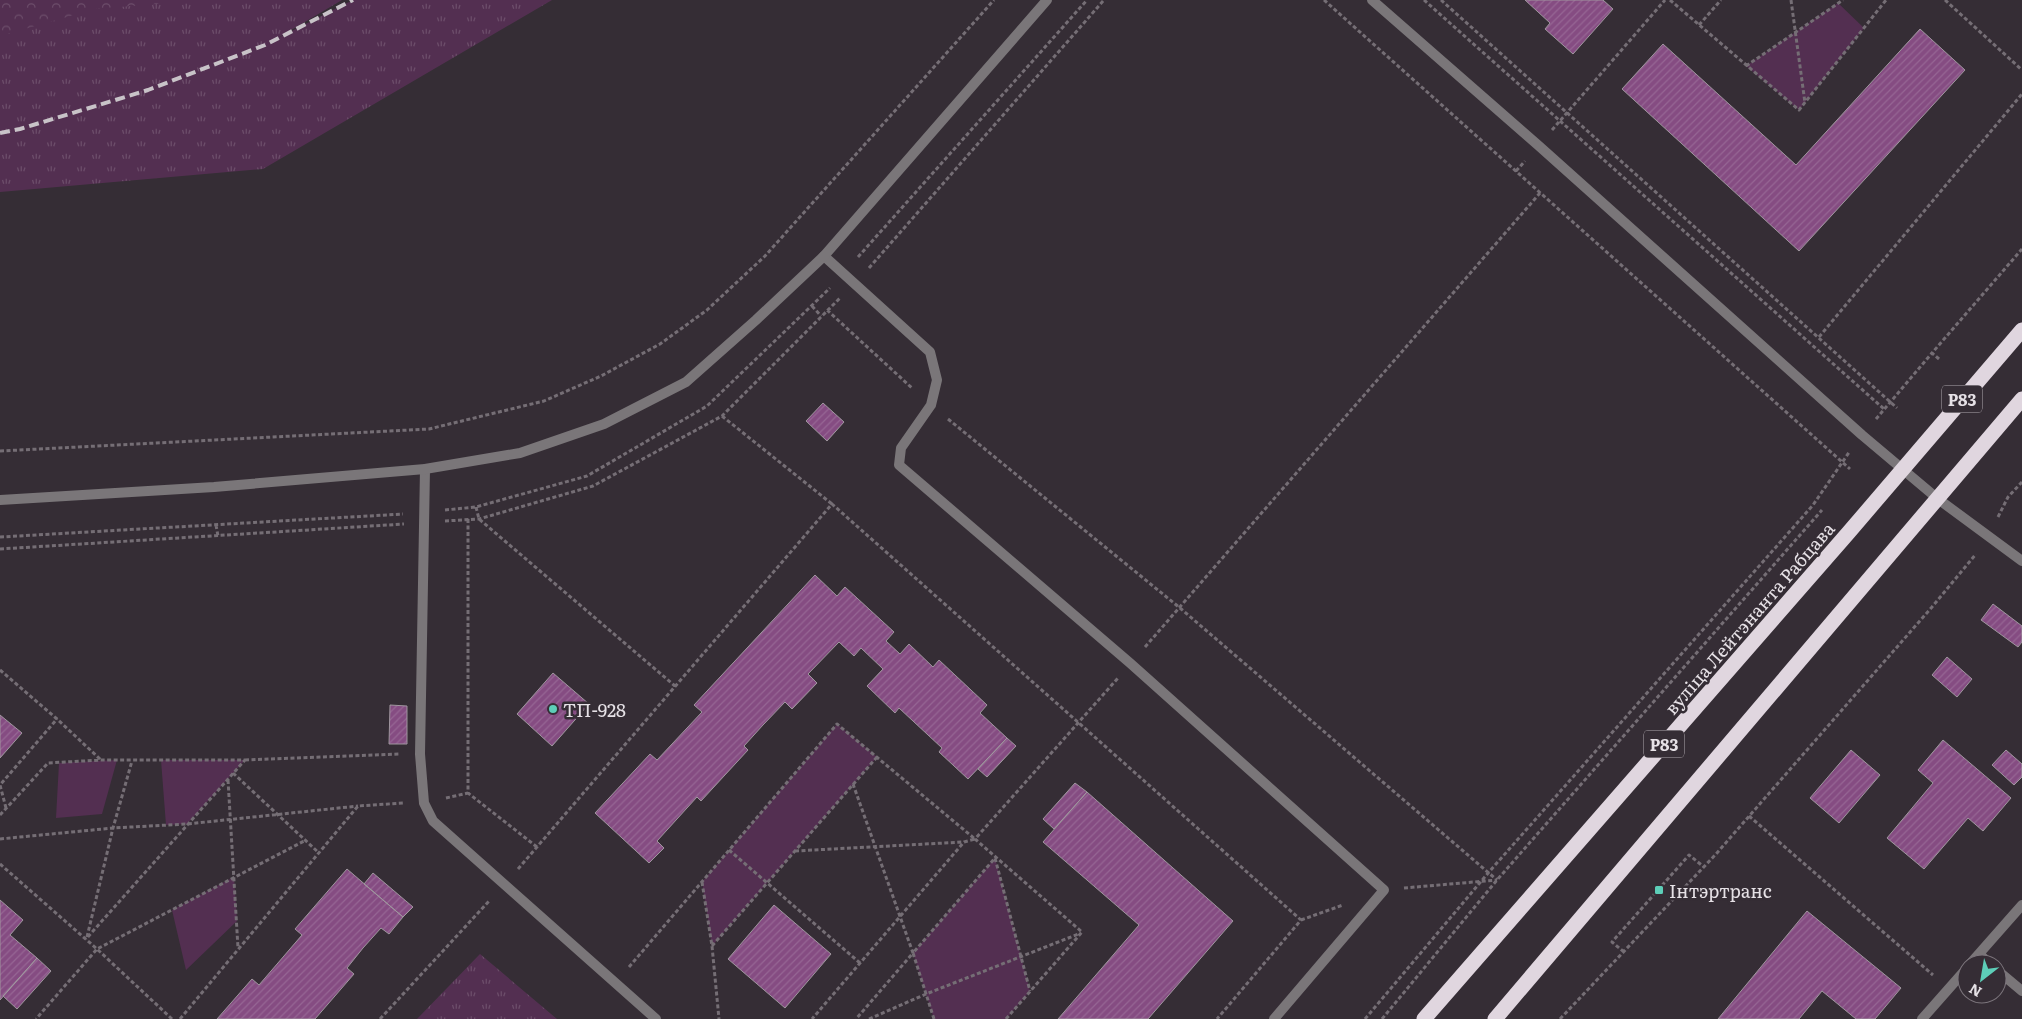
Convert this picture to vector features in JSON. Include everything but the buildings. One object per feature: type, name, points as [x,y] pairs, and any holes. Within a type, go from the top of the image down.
[{"type":"highway","name":"вуліца Лейтэнанта Рабцава","points":[[1424,1019],[2022,330]]},
{"type":"highway","name":"Р83","points":[[1495,1019],[2022,399]]},
{"type":"street","points":[[0,500],[214,487],[425,469],[520,453],[604,424],[686,382],[824,256],[1046,0]]},
{"type":"street","points":[[1372,0],[1862,435],[1938,499],[2022,562]]},
{"type":"street","points":[[824,256],[930,352],[937,380],[931,405],[901,448],[900,465],[1130,663],[1384,890],[1274,1019]]},
{"type":"street","points":[[425,469],[420,754],[424,803],[433,821],[656,1019]]},
{"type":"street","points":[[1979,954],[2022,905]]},
{"type":"street","points":[[2007,978],[2022,991]]},
{"type":"street","points":[[1922,1019],[1957,980]]},
{"type":"path","points":[[0,451],[429,428],[544,401],[601,376],[660,344],[707,310],[765,256],[994,0]]},
{"type":"path","points":[[0,549],[218,536],[425,518],[476,507],[587,476],[707,406],[843,274],[1087,0]]},
{"type":"path","points":[[0,537],[216,525],[425,518],[479,519],[593,486],[722,416],[855,284],[1104,0]]},
{"type":"path","points":[[1324,0],[1850,469]]},
{"type":"path","points":[[1424,0],[1884,409]]},
{"type":"path","points":[[1441,0],[1897,408]]},
{"type":"path","points":[[1516,171],[1665,0]]},
{"type":"path","points":[[1670,0],[1799,110],[1886,0]]},
{"type":"path","points":[[1699,25],[1721,0]]},
{"type":"path","points":[[1791,0],[1805,103]]},
{"type":"path","points":[[1746,66],[1843,0]]},
{"type":"path","points":[[1945,0],[2022,70]]},
{"type":"path","points":[[1819,337],[2022,94]]},
{"type":"path","points":[[795,851],[964,842],[975,839],[1180,608],[1540,193]]},
{"type":"path","points":[[1365,1019],[1489,872],[1813,505],[1862,435],[2022,249]]},
{"type":"path","points":[[812,306],[822,316]]},
{"type":"path","points":[[827,310],[931,405],[1180,608],[1497,880]]},
{"type":"path","points":[[1932,353],[1939,359]]},
{"type":"path","points":[[722,416],[832,504],[1301,920],[1217,1019]]},
{"type":"path","points":[[1560,1019],[1704,867],[1956,580],[1988,536],[2008,497],[2022,482]]},
{"type":"path","points":[[380,1019],[505,884],[832,504]]},
{"type":"path","points":[[476,507],[479,519],[675,686]]},
{"type":"path","points":[[1382,1019],[1497,880],[1822,510]]},
{"type":"path","points":[[468,519],[468,793]]},
{"type":"path","points":[[216,525],[218,536]]},
{"type":"path","points":[[0,670],[101,760]]},
{"type":"path","points":[[6,808],[0,785],[57,719]]},
{"type":"path","points":[[615,982],[837,724],[975,839],[1081,933]]},
{"type":"path","points":[[0,815],[48,763],[101,760],[245,760],[420,754]]},
{"type":"path","points":[[712,946],[877,757]]},
{"type":"path","points":[[86,939],[245,760]]},
{"type":"path","points":[[86,939],[113,828],[132,761]]},
{"type":"path","points":[[233,773],[280,814],[319,853]]},
{"type":"path","points":[[228,780],[238,949]]},
{"type":"path","points":[[853,784],[913,952],[934,1019]]},
{"type":"path","points":[[468,793],[536,847]]},
{"type":"path","points":[[0,839],[113,828],[231,820],[358,806],[424,803],[468,793]]},
{"type":"path","points":[[180,1019],[358,806]]},
{"type":"path","points":[[1749,816],[1949,989]]},
{"type":"path","points":[[36,1019],[97,949],[306,840]]},
{"type":"path","points":[[812,1019],[964,842]]},
{"type":"path","points":[[729,850],[766,884],[860,963]]},
{"type":"path","points":[[1624,952],[1612,942],[1689,855],[1704,867]]},
{"type":"path","points":[[856,1019],[995,858]]},
{"type":"path","points":[[995,858],[1030,991]]},
{"type":"path","points":[[0,864],[86,939],[172,1019]]},
{"type":"path","points":[[702,882],[712,946],[719,1019]]},
{"type":"path","points":[[869,1019],[926,994],[1081,933]]},
{"type":"path","points":[[1006,1019],[1081,933]]},
{"type":"green space","points":[[0,0],[342,0],[276,39],[353,0],[552,0],[263,169],[0,192]]},
{"type":"green space","points":[[0,0],[205,0],[95,9],[0,36]]},
{"type":"green space","points":[[1838,3],[1864,28],[1799,110],[1746,66]]},
{"type":"green space","points":[[837,724],[877,757],[712,946],[702,882]]},
{"type":"green space","points":[[117,760],[102,814],[56,818],[59,763]]},
{"type":"green space","points":[[161,760],[245,760],[187,824],[166,825]]},
{"type":"green space","points":[[995,858],[1030,991],[1006,1019],[934,1019],[913,953]]},
{"type":"green space","points":[[234,877],[237,921],[186,970],[172,910]]},
{"type":"green space","points":[[480,954],[557,1019],[417,1019]]},
{"type":"railway","points":[[0,133],[20,129],[148,90],[265,45],[353,0]]},
{"type":"place","name":"ТП-928","points":[[553,709]]},
{"type":"place","name":"Інтэртранс","points":[[1659,890]]}]
